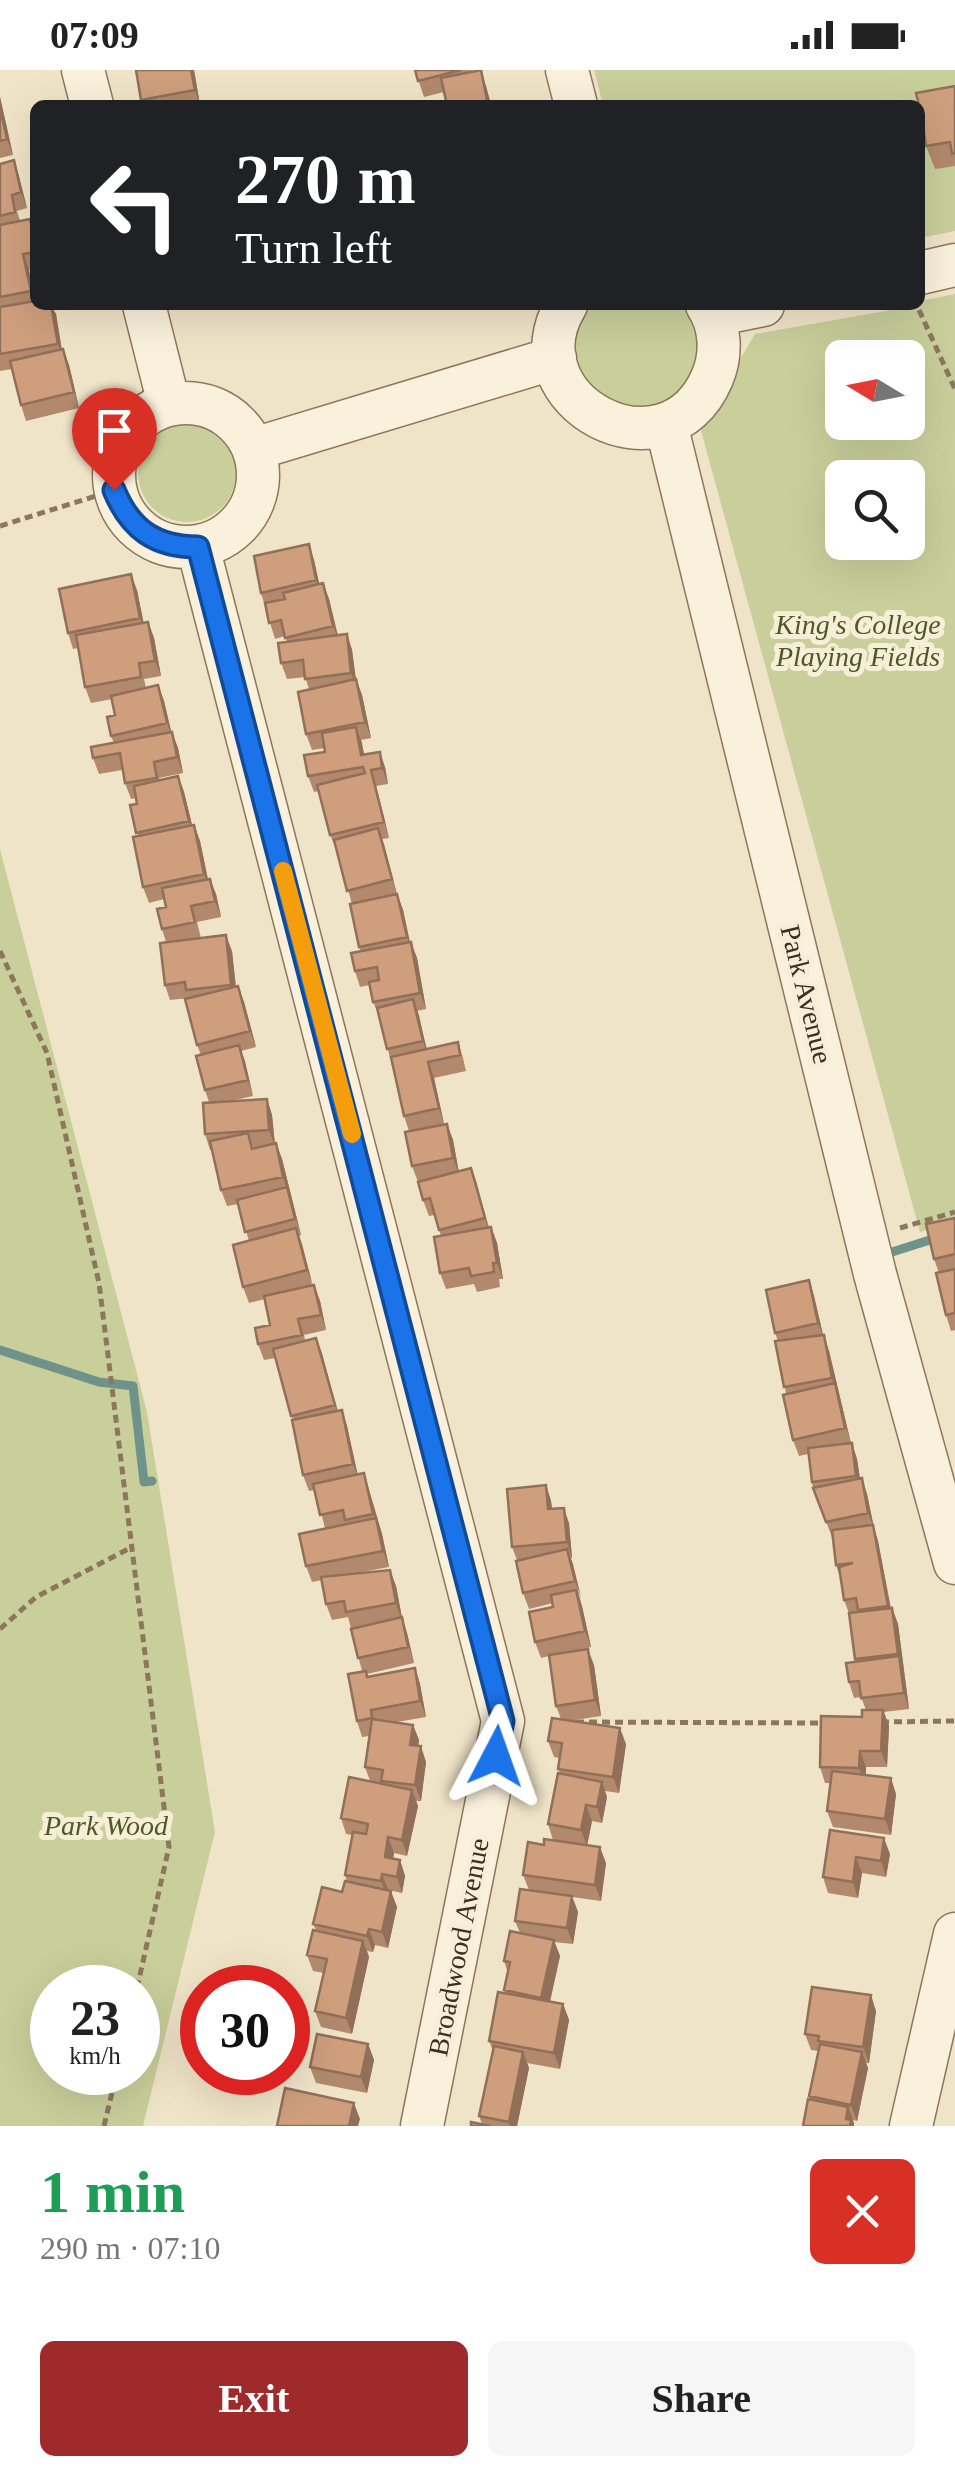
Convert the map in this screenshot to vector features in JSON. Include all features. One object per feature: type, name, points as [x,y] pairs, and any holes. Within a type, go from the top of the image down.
[{"type":"street","points":[[83,70],[91,100]]},
{"type":"street","points":[[567,70],[575,100]]},
{"type":"street","points":[[925,272],[955,265]]},
{"type":"street","points":[[145,310],[170,404]]},
{"type":"street","points":[[564,310],[556,334],[555,358],[576,402],[595,418],[618,427],[642,429],[666,424],[689,411],[712,379],[720,340],[710,310]]},
{"type":"street","points":[[254,449],[555,358]]},
{"type":"street","points":[[194,402],[222,412],[242,428],[254,449],[259,473],[254,502],[241,523],[221,539],[198,547],[173,547],[142,534],[125,515],[114,490],[114,462],[122,439],[138,420],[170,404],[194,402]]},
{"type":"street","name":"Park Avenue","points":[[666,424],[867,1237],[955,1563]]},
{"type":"street","name":"Broadwood Avenue","points":[[198,547],[503,1721],[422,2126]]},
{"type":"street","points":[[911,2126],[955,1934]]},
{"type":"path","points":[[919,310],[955,389]]},
{"type":"path","points":[[0,526],[114,490]]},
{"type":"path","points":[[0,951],[47,1053],[99,1283],[170,1847],[142,1965]]},
{"type":"path","points":[[867,1237],[955,1212]]},
{"type":"path","points":[[0,1628],[36,1597],[132,1547]]},
{"type":"path","points":[[880,1722],[955,1721]]},
{"type":"path","points":[[559,1722],[842,1722]]},
{"type":"path","points":[[104,2126],[111,2095]]},
{"type":"green space","points":[[594,70],[955,70],[955,231],[925,237],[925,100],[602,100]]},
{"type":"green space","name":"King's College Playing Fields","points":[[955,294],[955,1221],[920,1232],[700,427],[755,334],[892,310],[925,310],[925,300]]},
{"type":"green space","points":[[587,310],[687,310],[700,349],[685,383],[663,402],[637,407],[611,400],[590,384],[576,362],[575,335]]},
{"type":"green space","points":[[177,424],[197,424],[222,438],[233,454],[233,492],[222,508],[197,522],[177,522],[160,514],[146,500],[138,483],[138,463],[146,446],[160,432]]},
{"type":"green space","name":"Park Wood","points":[[0,849],[147,1412],[215,1832],[160,2057],[160,1965],[30,1965],[30,2095],[151,2095],[143,2126],[0,2126]]},
{"type":"building","points":[[136,70],[191,70],[195,90],[141,100]]},
{"type":"building","points":[[415,70],[461,70],[418,81]]},
{"type":"building","points":[[481,70],[487,100],[446,100],[441,78]]},
{"type":"building","points":[[955,86],[955,153],[952,154],[950,142],[926,146],[925,100],[918,100],[916,93]]},
{"type":"building","points":[[0,107],[7,139],[0,141]]},
{"type":"building","points":[[14,160],[21,192],[12,195],[15,212],[0,216],[0,164]]},
{"type":"building","points":[[30,219],[30,253],[23,254],[30,291],[0,297],[0,225]]},
{"type":"building","points":[[30,302],[30,310],[52,310],[58,344],[0,354],[0,307]]},
{"type":"building","points":[[63,349],[74,392],[21,405],[10,361]]},
{"type":"building","points":[[309,544],[316,580],[261,593],[254,556]]},
{"type":"building","points":[[131,574],[140,618],[68,633],[59,589]]},
{"type":"building","points":[[323,583],[333,626],[285,638],[281,620],[269,623],[265,603],[285,599],[283,593]]},
{"type":"building","points":[[148,622],[155,661],[139,663],[141,677],[85,687],[76,635]]},
{"type":"building","points":[[347,634],[351,673],[305,679],[303,660],[281,663],[278,643]]},
{"type":"building","points":[[356,679],[365,722],[306,734],[298,692]]},
{"type":"building","points":[[158,685],[167,723],[111,736],[107,717],[115,715],[111,696]]},
{"type":"building","points":[[356,727],[361,755],[380,752],[382,768],[371,770],[384,822],[330,835],[317,785],[365,773],[363,767],[308,776],[304,755],[325,752],[322,733]]},
{"type":"building","points":[[172,732],[177,757],[154,762],[157,778],[125,783],[120,753],[93,758],[91,747]]},
{"type":"building","points":[[178,776],[189,821],[136,833],[130,805],[137,804],[134,786]]},
{"type":"building","points":[[194,825],[204,874],[143,887],[133,837]]},
{"type":"building","points":[[378,828],[392,879],[347,891],[334,840]]},
{"type":"building","points":[[210,879],[215,901],[191,906],[195,922],[162,929],[157,909],[166,907],[162,888]]},
{"type":"building","points":[[397,894],[407,937],[359,947],[350,904]]},
{"type":"building","points":[[226,935],[231,985],[186,990],[185,982],[165,985],[160,943]]},
{"type":"building","points":[[411,942],[420,993],[373,1002],[369,982],[379,980],[377,967],[355,971],[351,953]]},
{"type":"building","points":[[238,986],[250,1031],[197,1045],[185,999]]},
{"type":"building","points":[[413,999],[423,1041],[387,1049],[377,1008]]},
{"type":"building","points":[[458,1042],[460,1055],[428,1062],[439,1108],[404,1116],[391,1057]]},
{"type":"building","points":[[239,1045],[248,1080],[205,1090],[196,1056]]},
{"type":"building","points":[[267,1099],[269,1130],[205,1134],[203,1103]]},
{"type":"building","points":[[447,1124],[453,1158],[412,1166],[405,1132]]},
{"type":"building","points":[[248,1133],[252,1149],[276,1143],[283,1177],[221,1190],[210,1141]]},
{"type":"building","points":[[471,1168],[485,1218],[439,1230],[430,1198],[423,1200],[418,1182]]},
{"type":"building","points":[[287,1187],[295,1219],[245,1232],[237,1200]]},
{"type":"building","points":[[955,1218],[955,1254],[934,1259],[926,1224]]},
{"type":"building","points":[[491,1227],[497,1263],[493,1263],[494,1272],[471,1276],[469,1268],[440,1273],[434,1237]]},
{"type":"building","points":[[296,1228],[307,1270],[243,1287],[233,1245]]},
{"type":"building","points":[[955,1269],[955,1313],[946,1315],[936,1273]]},
{"type":"building","points":[[809,1280],[818,1323],[775,1333],[766,1290]]},
{"type":"building","points":[[314,1285],[321,1315],[298,1319],[302,1335],[258,1344],[255,1328],[270,1325],[264,1296]]},
{"type":"building","points":[[824,1335],[832,1378],[784,1387],[775,1341]]},
{"type":"building","points":[[316,1338],[335,1405],[291,1416],[273,1349]]},
{"type":"building","points":[[835,1383],[845,1428],[793,1440],[783,1395]]},
{"type":"building","points":[[342,1410],[353,1464],[303,1475],[292,1420]]},
{"type":"building","points":[[852,1443],[856,1476],[812,1482],[808,1448]]},
{"type":"building","points":[[364,1473],[373,1514],[345,1520],[343,1510],[320,1515],[313,1484]]},
{"type":"building","points":[[862,1478],[868,1513],[826,1522],[813,1488]]},
{"type":"building","points":[[546,1485],[548,1509],[564,1508],[567,1542],[512,1547],[507,1489]]},
{"type":"building","points":[[376,1518],[383,1551],[306,1566],[299,1534]]},
{"type":"building","points":[[873,1525],[888,1606],[858,1610],[856,1598],[844,1600],[839,1567],[853,1563],[836,1565],[832,1530]]},
{"type":"building","points":[[567,1549],[575,1581],[523,1593],[516,1561]]},
{"type":"building","points":[[390,1570],[396,1603],[346,1612],[344,1601],[326,1604],[321,1577]]},
{"type":"building","points":[[576,1590],[585,1631],[535,1642],[529,1612],[553,1607],[551,1595]]},
{"type":"building","points":[[892,1608],[898,1654],[855,1659],[849,1613]]},
{"type":"building","points":[[402,1617],[408,1647],[358,1658],[351,1629]]},
{"type":"building","points":[[588,1649],[595,1700],[556,1706],[549,1655]]},
{"type":"building","points":[[899,1656],[904,1693],[861,1698],[859,1681],[849,1682],[846,1663]]},
{"type":"building","points":[[415,1668],[420,1701],[371,1710],[372,1718],[357,1721],[348,1674],[366,1671],[367,1677]]},
{"type":"building","points":[[862,1710],[883,1710],[881,1751],[860,1751],[859,1768],[820,1767],[821,1716],[862,1717]]},
{"type":"building","points":[[552,1718],[620,1728],[613,1777],[558,1769],[562,1743],[548,1741]]},
{"type":"building","points":[[372,1719],[413,1725],[410,1745],[421,1746],[415,1785],[381,1781],[383,1770],[365,1767]]},
{"type":"building","points":[[832,1771],[891,1778],[885,1819],[827,1811]]},
{"type":"building","points":[[558,1773],[602,1782],[597,1807],[586,1805],[581,1830],[548,1824]]},
{"type":"building","points":[[349,1777],[412,1790],[402,1840],[388,1837],[385,1857],[400,1860],[397,1877],[382,1874],[381,1881],[345,1875],[353,1832],[366,1834],[368,1824],[341,1818]]},
{"type":"building","points":[[830,1830],[884,1838],[881,1861],[856,1857],[853,1882],[823,1877]]},
{"type":"building","points":[[544,1839],[600,1847],[595,1885],[523,1875],[528,1842],[544,1845]]},
{"type":"building","points":[[345,1881],[391,1891],[382,1932],[369,1929],[367,1936],[313,1924],[322,1887],[342,1892]]},
{"type":"building","points":[[520,1889],[572,1896],[567,1928],[515,1921]]},
{"type":"building","points":[[313,1930],[363,1941],[346,2018],[315,2011],[327,1959],[307,1955]]},
{"type":"building","points":[[510,1931],[554,1940],[541,1998],[504,1990],[510,1962],[504,1961]]},
{"type":"building","points":[[812,1987],[871,1995],[863,2047],[818,2041],[819,2036],[805,2034]]},
{"type":"building","points":[[498,1992],[563,2004],[554,2053],[489,2041]]},
{"type":"building","points":[[317,2034],[368,2044],[361,2077],[310,2067]]},
{"type":"building","points":[[820,2044],[862,2052],[851,2105],[809,2096]]},
{"type":"building","points":[[494,2046],[523,2052],[509,2122],[479,2116]]},
{"type":"building","points":[[310,2093],[354,2103],[349,2126],[277,2126],[284,2095]]},
{"type":"building","points":[[808,2099],[848,2107],[846,2119],[851,2120],[850,2126],[803,2126]]},
{"type":"waterway","points":[[892,1252],[955,1232]]},
{"type":"waterway","points":[[0,1350],[99,1382],[133,1386],[144,1482],[152,1481]]},
{"type":"slow traffic","points":[[283,871],[352,1134]]},
{"type":"route","points":[[114,490],[125,515],[142,534],[173,547],[198,547],[503,1721],[496,1756]]}]
